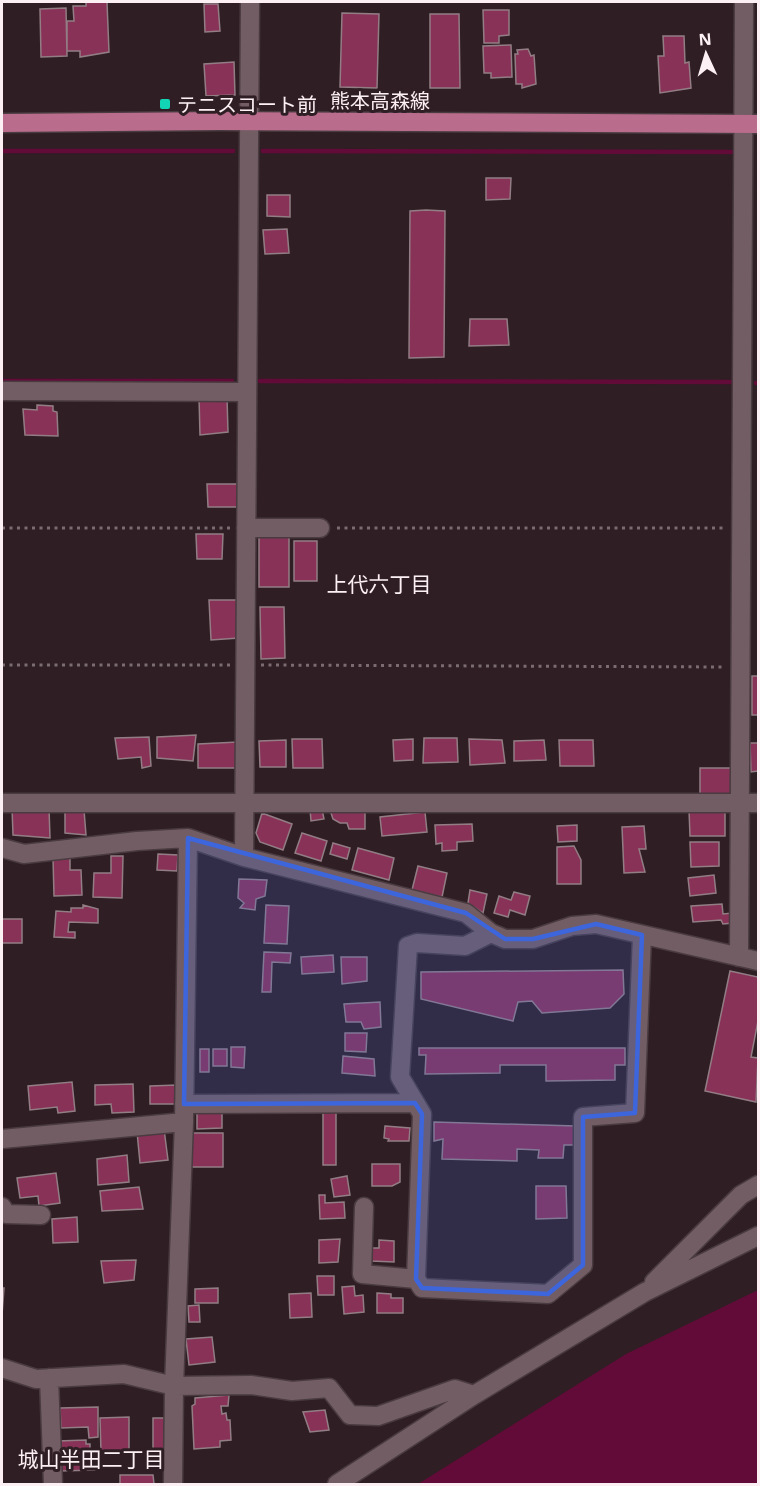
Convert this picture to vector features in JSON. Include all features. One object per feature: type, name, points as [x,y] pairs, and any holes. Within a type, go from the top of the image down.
[{"type":"main road","name":"熊本高森線","points":[[2,123],[248,121],[752,124]]},
{"type":"street","points":[[244,857],[250,2]]},
{"type":"street","points":[[739,957],[740,804],[750,667],[752,124],[749,3]]},
{"type":"street","points":[[2,391],[247,392]]},
{"type":"street","points":[[246,528],[320,528]]},
{"type":"street","points":[[2,803],[759,803]]},
{"type":"street","points":[[173,1485],[174,1386],[184,1113],[188,838]]},
{"type":"street","points":[[2,848],[24,854],[137,841],[188,838],[244,857],[466,913],[491,933],[505,939],[533,939],[572,926],[596,924],[759,961]]},
{"type":"street","points":[[491,933],[465,946],[417,943],[408,946],[400,1077],[422,1114],[416,1279],[422,1288],[548,1294],[583,1265],[583,1117],[635,1113],[642,935]]},
{"type":"street","points":[[2,1139],[184,1113],[415,1103]]},
{"type":"street","points":[[645,1292],[741,1195],[759,1185]]},
{"type":"street","points":[[2,1207],[6,1214],[41,1215]]},
{"type":"street","points":[[364,1207],[362,1274],[416,1279]]},
{"type":"street","points":[[337,1485],[474,1395],[645,1292],[759,1236]]},
{"type":"street","points":[[2,1368],[36,1379],[124,1374],[174,1386],[251,1385],[292,1391],[329,1388],[351,1415],[378,1416],[455,1389],[474,1395]]},
{"type":"street","points":[[49,1378],[52,1485]]},
{"type":"path","points":[[2,528],[246,528]]},
{"type":"path","points":[[320,528],[750,528]]},
{"type":"path","points":[[2,665],[750,667]]},
{"type":"highlighted area","points":[[188,838],[466,913],[505,939],[533,939],[596,924],[642,935],[635,1113],[583,1117],[583,1265],[548,1294],[422,1288],[416,1279],[422,1114],[415,1103],[184,1104]]},
{"type":"shaded area","points":[[758,1290],[758,1484],[418,1484],[626,1354]]},
{"type":"building","points":[[86,2],[107,2],[109,52],[80,57],[80,51],[67,51],[67,21],[74,21],[73,6],[86,6]]},
{"type":"building","points":[[204,4],[218,4],[220,31],[205,32]]},
{"type":"building","points":[[66,8],[67,56],[41,57],[40,9]]},
{"type":"building","points":[[483,10],[509,10],[509,35],[499,36],[499,43],[484,43]]},
{"type":"building","points":[[342,13],[379,14],[377,88],[340,87]]},
{"type":"building","points":[[430,14],[459,14],[460,88],[430,88]]},
{"type":"building","points":[[663,36],[684,36],[685,63],[689,62],[691,88],[660,93],[658,56],[664,56]]},
{"type":"building","points":[[511,45],[512,77],[491,78],[491,73],[484,73],[483,46]]},
{"type":"building","points":[[528,49],[531,56],[534,55],[536,84],[522,88],[522,84],[516,84],[515,54],[518,54],[517,50]]},
{"type":"building","points":[[234,62],[235,95],[206,96],[204,64]]},
{"type":"building","points":[[486,178],[511,178],[510,199],[486,200]]},
{"type":"building","points":[[267,195],[290,195],[290,217],[267,216]]},
{"type":"building","points":[[410,211],[445,211],[444,357],[409,358]]},
{"type":"building","points":[[287,229],[289,253],[265,254],[263,230]]},
{"type":"building","points":[[470,319],[507,319],[509,345],[469,346]]},
{"type":"building","points":[[199,397],[227,397],[228,432],[200,435]]},
{"type":"building","points":[[37,405],[53,406],[53,411],[57,412],[58,436],[25,435],[23,409],[37,410]]},
{"type":"building","points":[[207,484],[241,484],[241,507],[208,507]]},
{"type":"building","points":[[196,534],[223,534],[222,559],[197,559]]},
{"type":"building","points":[[259,537],[289,537],[289,587],[259,587]]},
{"type":"building","points":[[294,541],[317,541],[317,581],[294,581]]},
{"type":"building","points":[[209,600],[238,600],[239,638],[211,640]]},
{"type":"building","points":[[260,607],[284,607],[285,658],[261,659]]},
{"type":"building","points":[[752,676],[758,676],[758,715],[752,715]]},
{"type":"building","points":[[196,735],[193,761],[157,758],[157,737]]},
{"type":"building","points":[[149,737],[151,766],[142,768],[141,757],[118,759],[115,738]]},
{"type":"building","points":[[424,738],[457,738],[458,762],[423,763]]},
{"type":"building","points":[[292,739],[322,739],[323,768],[293,768]]},
{"type":"building","points":[[413,739],[413,760],[394,761],[393,740]]},
{"type":"building","points":[[469,739],[502,740],[505,763],[470,765]]},
{"type":"building","points":[[286,740],[286,767],[260,767],[259,741]]},
{"type":"building","points":[[544,740],[546,760],[514,761],[514,741]]},
{"type":"building","points":[[559,740],[593,740],[594,766],[560,766]]},
{"type":"building","points":[[238,742],[237,768],[198,768],[198,744]]},
{"type":"building","points":[[750,743],[758,743],[758,771],[751,772]]},
{"type":"building","points":[[700,768],[734,768],[734,798],[700,797]]},
{"type":"building","points":[[12,808],[49,808],[50,838],[13,835]]},
{"type":"building","points":[[310,809],[322,809],[324,819],[311,821]]},
{"type":"building","points":[[725,809],[725,836],[690,836],[689,810]]},
{"type":"building","points":[[84,810],[86,835],[65,833],[65,811]]},
{"type":"building","points":[[330,810],[365,811],[365,829],[349,829],[347,823],[340,823],[333,819]]},
{"type":"building","points":[[425,812],[427,832],[382,836],[380,817]]},
{"type":"building","points":[[262,813],[292,824],[283,850],[260,842],[256,833]]},
{"type":"building","points":[[472,824],[473,841],[457,842],[457,850],[442,851],[442,843],[436,844],[435,825]]},
{"type":"building","points":[[577,825],[577,841],[558,842],[557,826]]},
{"type":"building","points":[[644,826],[646,849],[639,849],[645,872],[624,873],[622,827]]},
{"type":"building","points":[[302,833],[327,841],[321,861],[295,853]]},
{"type":"building","points":[[690,842],[719,842],[719,866],[691,867]]},
{"type":"building","points":[[333,843],[350,848],[347,859],[330,854]]},
{"type":"building","points":[[574,846],[581,860],[581,884],[557,884],[557,847]]},
{"type":"building","points":[[358,848],[394,858],[389,880],[352,870]]},
{"type":"building","points":[[158,854],[178,855],[177,871],[157,870]]},
{"type":"building","points":[[111,856],[123,856],[122,898],[93,897],[94,873],[111,873]]},
{"type":"building","points":[[53,858],[70,858],[70,870],[81,870],[82,895],[54,896]]},
{"type":"building","points":[[418,866],[447,873],[442,897],[412,890]]},
{"type":"building","points":[[714,875],[716,893],[690,896],[688,878]]},
{"type":"building","points":[[239,879],[267,880],[265,896],[256,899],[255,910],[240,908],[244,903],[238,898]]},
{"type":"building","points":[[470,890],[487,894],[483,913],[468,903]]},
{"type":"building","points":[[514,892],[530,896],[525,915],[510,910],[508,917],[494,913],[499,896],[511,900]]},
{"type":"building","points":[[722,904],[723,914],[732,913],[733,923],[723,924],[721,920],[693,922],[691,906]]},
{"type":"building","points":[[83,905],[98,909],[98,923],[69,922],[68,932],[75,932],[75,938],[54,937],[56,911],[71,912],[71,908],[83,908]]},
{"type":"building","points":[[266,905],[289,906],[287,944],[264,943]]},
{"type":"building","points":[[2,919],[22,919],[22,943],[2,943]]},
{"type":"building","points":[[264,952],[291,953],[290,963],[272,962],[271,992],[262,992]]},
{"type":"building","points":[[333,955],[334,972],[302,974],[301,957]]},
{"type":"building","points":[[341,957],[367,957],[367,981],[342,984]]},
{"type":"building","points":[[623,970],[624,994],[610,1008],[542,1013],[532,1001],[518,1002],[513,1021],[421,999],[421,972]]},
{"type":"building","points":[[730,971],[758,977],[758,1021],[751,1057],[758,1058],[756,1102],[705,1091]]},
{"type":"building","points":[[380,1002],[381,1027],[364,1029],[361,1022],[346,1022],[344,1004]]},
{"type":"building","points":[[345,1033],[367,1033],[366,1052],[345,1051]]},
{"type":"building","points":[[231,1047],[245,1047],[244,1068],[231,1067]]},
{"type":"building","points":[[419,1048],[625,1048],[625,1065],[615,1065],[615,1080],[546,1081],[546,1065],[500,1065],[500,1073],[425,1074],[426,1055],[419,1055]]},
{"type":"building","points":[[200,1049],[209,1049],[209,1072],[200,1072]]},
{"type":"building","points":[[213,1049],[227,1049],[227,1066],[213,1066]]},
{"type":"building","points":[[343,1056],[374,1059],[375,1076],[342,1073]]},
{"type":"building","points":[[72,1082],[75,1111],[58,1113],[57,1107],[30,1110],[28,1086]]},
{"type":"building","points":[[133,1084],[134,1112],[112,1113],[111,1104],[95,1105],[95,1085]]},
{"type":"building","points":[[177,1085],[177,1104],[150,1104],[150,1086]]},
{"type":"building","points":[[222,1110],[222,1128],[197,1129],[197,1111]]},
{"type":"building","points":[[323,1110],[336,1110],[336,1165],[323,1165]]},
{"type":"building","points":[[434,1122],[576,1126],[576,1145],[564,1145],[563,1158],[538,1158],[539,1150],[517,1149],[517,1161],[442,1159],[443,1139],[434,1141]]},
{"type":"building","points":[[385,1126],[410,1128],[409,1141],[388,1141],[389,1139],[384,1138]]},
{"type":"building","points":[[164,1129],[168,1160],[140,1163],[137,1132]]},
{"type":"building","points":[[190,1133],[223,1133],[223,1167],[190,1167]]},
{"type":"building","points":[[127,1155],[129,1182],[98,1185],[97,1159]]},
{"type":"building","points":[[372,1164],[400,1164],[400,1182],[392,1186],[372,1186]]},
{"type":"building","points":[[56,1173],[60,1203],[39,1206],[38,1196],[20,1198],[17,1178]]},
{"type":"building","points":[[347,1176],[350,1195],[334,1197],[331,1179]]},
{"type":"building","points":[[536,1186],[566,1186],[567,1218],[536,1219]]},
{"type":"building","points":[[139,1187],[143,1209],[102,1211],[100,1191]]},
{"type":"building","points":[[319,1195],[325,1195],[325,1203],[344,1202],[345,1218],[320,1219]]},
{"type":"building","points":[[77,1217],[78,1242],[53,1243],[52,1219]]},
{"type":"building","points":[[340,1239],[338,1262],[319,1263],[319,1240]]},
{"type":"building","points":[[379,1240],[394,1241],[394,1262],[371,1261],[371,1248],[379,1248]]},
{"type":"building","points":[[136,1260],[134,1280],[104,1283],[101,1261]]},
{"type":"building","points":[[317,1276],[334,1276],[334,1295],[318,1295]]},
{"type":"building","points":[[354,1286],[355,1296],[363,1295],[364,1312],[344,1314],[342,1287]]},
{"type":"building","points":[[2,1288],[4,1288],[2,1315]]},
{"type":"building","points":[[218,1288],[218,1303],[195,1303],[195,1289]]},
{"type":"building","points":[[311,1293],[312,1317],[290,1318],[289,1294]]},
{"type":"building","points":[[377,1293],[391,1294],[391,1298],[403,1298],[403,1313],[377,1313]]},
{"type":"building","points":[[199,1305],[200,1322],[189,1322],[188,1306]]},
{"type":"building","points":[[212,1337],[215,1362],[189,1365],[186,1339]]},
{"type":"building","points":[[229,1395],[228,1406],[221,1406],[222,1414],[226,1413],[227,1420],[230,1420],[231,1440],[220,1441],[220,1447],[194,1449],[192,1406],[195,1404],[195,1398]]},
{"type":"building","points":[[98,1407],[98,1437],[89,1438],[88,1427],[61,1428],[60,1408]]},
{"type":"building","points":[[325,1410],[329,1430],[310,1432],[303,1412]]},
{"type":"building","points":[[129,1417],[129,1451],[101,1452],[100,1418]]},
{"type":"building","points":[[153,1418],[171,1418],[171,1452],[153,1452]]},
{"type":"building","points":[[86,1440],[86,1444],[90,1444],[90,1454],[96,1454],[96,1470],[59,1471],[58,1441]]},
{"type":"building","points":[[120,1475],[153,1475],[154,1484],[120,1484]]},
{"type":"waterway","points":[[2,151],[233,151]]},
{"type":"waterway","points":[[263,151],[731,152]]},
{"type":"waterway","points":[[2,381],[232,381]]},
{"type":"waterway","points":[[260,381],[730,382]]},
{"type":"place","name":"テニスコート前","points":[[165,104]]},
{"type":"district","name":"上代六丁目","points":[[379,584]]},
{"type":"district","name":"城山半田二丁目","points":[[91,1459]]}]
